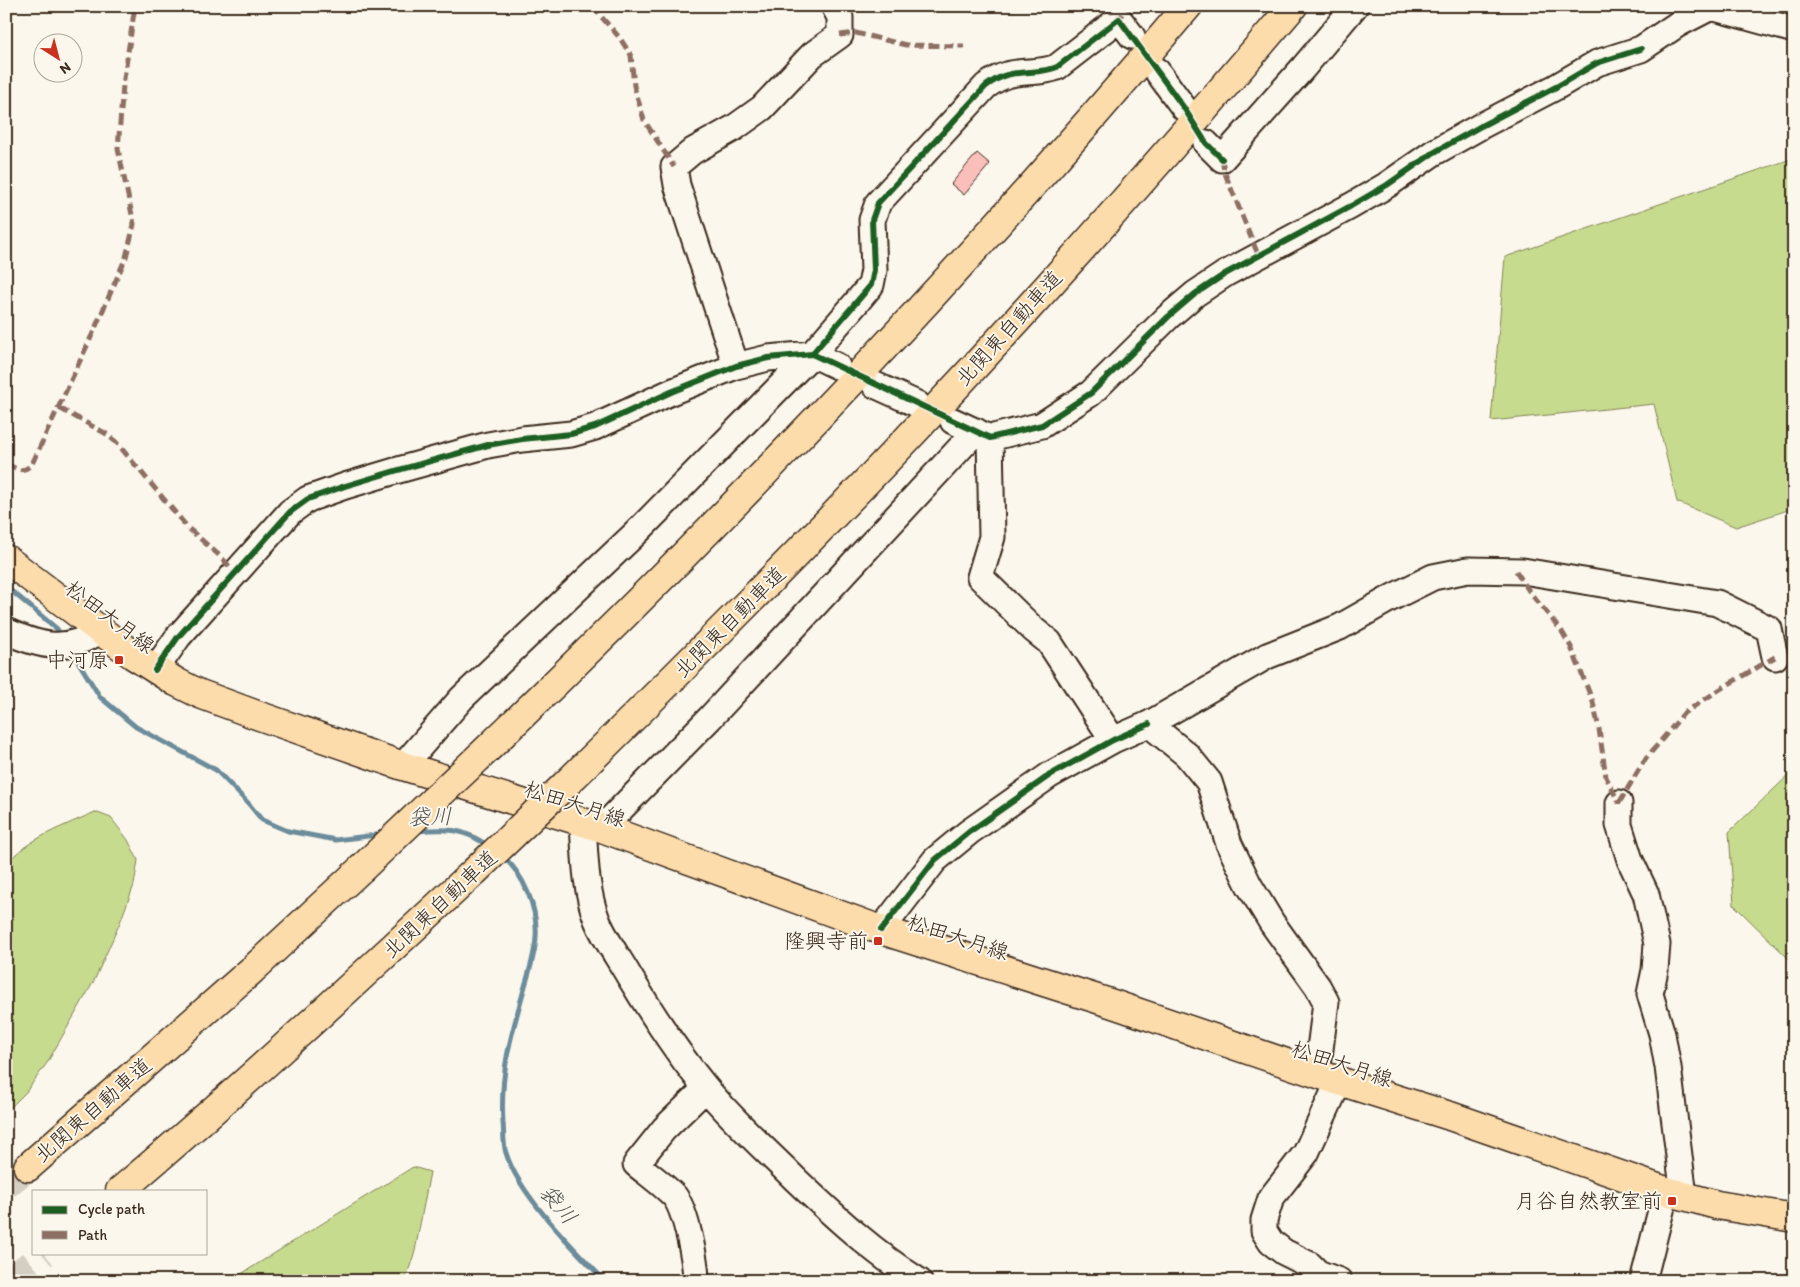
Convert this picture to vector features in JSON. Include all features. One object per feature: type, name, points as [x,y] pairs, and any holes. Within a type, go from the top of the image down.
[{"type":"main road","name":"北関東自動車道","points":[[28,1167],[245,976],[361,869],[604,637],[710,529],[966,258],[1132,73],[1188,6]]},
{"type":"main road","name":"北関東自動車道","points":[[121,1190],[196,1127],[302,1032],[474,872],[728,624],[909,437],[1022,315],[1293,6]]},
{"type":"main road","name":"松田大月線","points":[[6,559],[91,635],[200,694],[403,766],[593,826],[881,930],[1110,1002],[1675,1194],[1717,1205],[1794,1218]]},
{"type":"street","points":[[736,366],[677,185],[674,167],[693,151],[734,128],[762,108],[812,55],[840,35],[840,17],[834,6]]},
{"type":"street","points":[[1214,151],[1304,68],[1355,6]]},
{"type":"street","points":[[953,420],[983,435],[1042,425],[1091,393],[1168,317],[1195,294],[1225,274],[1351,206],[1387,185],[1433,153],[1481,126],[1556,87],[1597,63],[1641,49],[1678,24],[1711,8],[1794,30]]},
{"type":"street","points":[[403,766],[462,698],[637,532],[812,354],[870,285],[874,270],[872,220],[878,203],[986,86],[1008,74],[1049,70],[1057,66],[1119,19],[1132,36]]},
{"type":"street","points":[[1157,71],[1184,108]]},
{"type":"street","points":[[155,670],[178,637],[290,512],[308,500],[345,486],[488,446],[522,439],[571,434],[595,427],[671,392],[736,366],[768,358],[812,354],[837,366]]},
{"type":"street","points":[[875,385],[917,404]]},
{"type":"street","points":[[983,435],[992,537],[980,578],[1049,642],[1113,740]]},
{"type":"street","points":[[919,1281],[894,1266],[818,1201],[743,1128],[706,1088],[652,1014],[606,938],[589,896],[593,826],[709,719],[983,435]]},
{"type":"street","points":[[881,930],[935,860],[970,832],[1050,775],[1113,740],[1149,724],[1267,656],[1340,627],[1391,598],[1434,577],[1468,570],[1523,571],[1717,603],[1769,630],[1774,658]]},
{"type":"street","points":[[17,636],[44,645],[58,645],[91,635]]},
{"type":"street","points":[[1149,724],[1187,755],[1209,782],[1229,844],[1249,885],[1272,922],[1318,987],[1326,1002],[1328,1077],[1306,1153],[1271,1198],[1264,1220],[1264,1231],[1271,1242],[1284,1252],[1310,1265],[1318,1273],[1339,1281]]},
{"type":"street","points":[[1619,803],[1618,824],[1630,860],[1646,894],[1656,944],[1655,970],[1650,994],[1662,1034],[1668,1066],[1675,1194],[1643,1281]]},
{"type":"street","points":[[696,1281],[696,1267],[685,1219],[675,1198],[636,1164],[664,1130],[706,1088]]},
{"type":"green space","points":[[1794,158],[1794,508],[1736,527],[1677,502],[1654,404],[1491,421],[1505,257]]},
{"type":"green space","points":[[1794,770],[1794,964],[1734,905],[1729,832]]},
{"type":"green space","points":[[95,812],[111,818],[128,840],[138,860],[134,885],[119,925],[94,981],[47,1063],[26,1092],[6,1112],[6,865],[14,856],[35,840]]},
{"type":"green space","points":[[413,1167],[430,1172],[415,1251],[405,1281],[230,1281]]},
{"type":"building","points":[[977,153],[990,164],[964,195],[951,184]]},
{"type":"waterway","name":"袋川","points":[[6,589],[14,593],[57,629],[62,637]]},
{"type":"waterway","name":"袋川","points":[[71,650],[100,697],[136,727],[216,770],[262,820],[288,831],[336,840],[384,834]]},
{"type":"waterway","name":"袋川","points":[[417,831],[455,831],[472,836],[489,847]]},
{"type":"waterway","name":"袋川","points":[[502,856],[517,872],[523,882],[532,904],[536,926],[533,958],[507,1057],[502,1105],[505,1149],[513,1169],[535,1204],[563,1238],[605,1281]]},
{"type":"tunnel","points":[[6,1185],[28,1167]]},
{"type":"tunnel","points":[[10,1281],[43,1254]]},
{"type":"marked path","points":[[6,464],[23,470],[32,464],[126,257],[134,224],[118,149],[123,85],[135,6]]},
{"type":"marked path","points":[[592,6],[619,37],[631,55],[634,86],[644,120],[674,167]]},
{"type":"marked path","points":[[1105,6],[1119,19],[1129,6]]},
{"type":"marked path","points":[[840,35],[856,33],[906,45],[964,46]]},
{"type":"marked path","points":[[1222,159],[1224,171],[1259,257]]},
{"type":"marked path","points":[[59,408],[105,433],[116,442],[188,528],[221,557],[236,574]]},
{"type":"marked path","points":[[1516,571],[1531,594],[1561,630],[1571,647],[1593,702],[1606,777],[1619,803]]},
{"type":"marked path","points":[[1619,803],[1644,761],[1684,713],[1775,657]]},
{"type":"cycle path","points":[[812,354],[871,285],[874,270],[872,220],[878,203],[986,86],[996,79],[1007,75],[1057,67],[1119,19],[1184,108],[1206,143],[1222,159]]},
{"type":"cycle path","points":[[155,670],[178,637],[290,512],[308,499],[345,486],[488,445],[571,434],[595,427],[671,392],[736,366],[768,358],[812,354],[990,438],[1042,425],[1091,393],[1168,317],[1195,294],[1225,274],[1351,206],[1387,185],[1433,153],[1597,63],[1641,49]]},
{"type":"cycle path","points":[[881,930],[935,860],[969,832],[1050,775],[1113,740],[1149,724]]},
{"type":"place","name":"中河原","points":[[119,660]]},
{"type":"place","name":"隆興寺前","points":[[878,941]]},
{"type":"place","name":"月谷自然教室前","points":[[1672,1201]]}]
